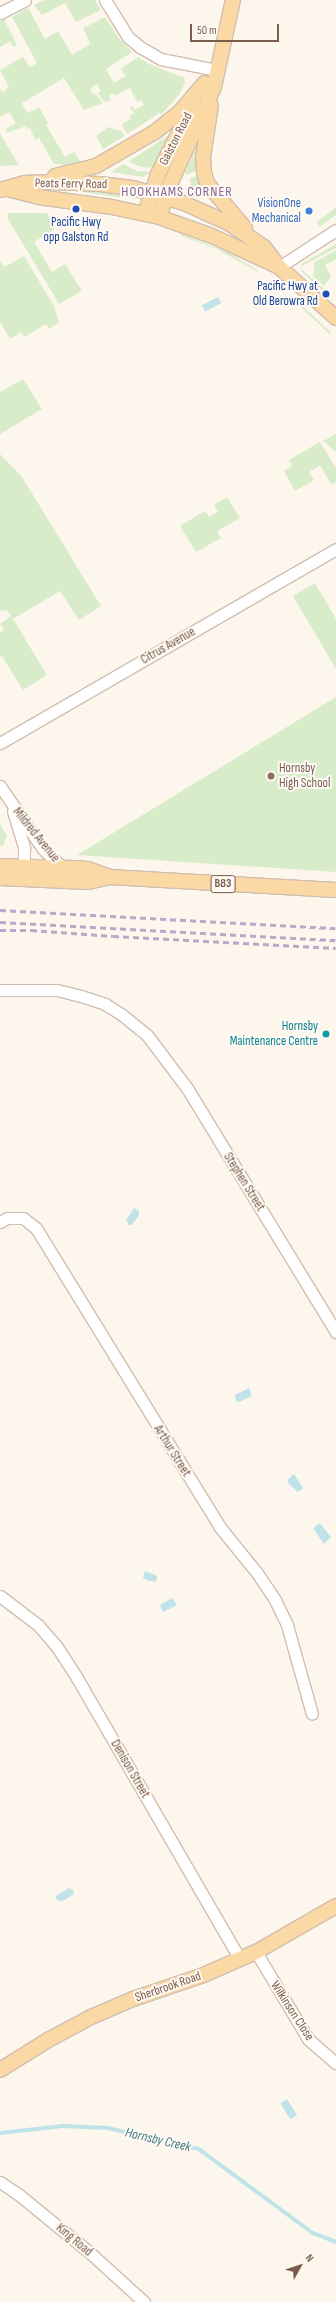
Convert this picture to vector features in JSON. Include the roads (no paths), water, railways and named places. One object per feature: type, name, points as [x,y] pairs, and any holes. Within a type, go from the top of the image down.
[{"type":"main road","name":"Galston Road","points":[[159,217],[216,70],[233,0]]},
{"type":"main road","name":"Galston Road","points":[[145,214],[157,176],[209,85]]},
{"type":"main road","points":[[24,183],[82,171],[120,153],[169,122],[209,85]]},
{"type":"main road","points":[[209,85],[202,158],[207,183],[264,247]]},
{"type":"main road","name":"Peats Ferry Road","points":[[4,189],[24,183],[50,182],[100,184],[133,188],[152,192],[216,216],[264,247],[279,267],[336,318]]},
{"type":"main road","name":"Peats Ferry Road","points":[[4,189],[38,197],[159,217],[212,236],[279,267]]},
{"type":"main road","name":"B83","points":[[0,866],[24,872],[88,882],[110,877],[336,890]]},
{"type":"main road","name":"B83","points":[[0,878],[24,872],[63,868],[88,869],[110,877]]},
{"type":"main road","name":"Sherbrook Road","points":[[0,2070],[48,2040],[91,2017],[133,1998],[202,1976],[256,1952],[336,1906]]},
{"type":"street","points":[[0,13],[25,0]]},
{"type":"street","points":[[105,0],[128,37],[140,47],[161,59],[216,70]]},
{"type":"street","points":[[279,267],[336,230]]},
{"type":"street","name":"Citrus Avenue","points":[[0,743],[336,549]]},
{"type":"street","name":"Mildred Avenue","points":[[0,786],[9,802],[49,856],[63,868]]},
{"type":"street","name":"Mildred Avenue","points":[[9,802],[21,835],[24,872]]},
{"type":"street","name":"Stephen Street","points":[[0,990],[57,990],[81,996],[105,1004],[122,1014],[147,1035],[164,1055],[187,1088],[336,1332]]},
{"type":"street","name":"Arthur Street","points":[[0,1222],[7,1218],[22,1218],[36,1228],[219,1526],[257,1573],[275,1600],[288,1625],[312,1714]]},
{"type":"street","name":"Denison Street","points":[[0,1596],[38,1624],[57,1647],[77,1678],[240,1959]]},
{"type":"street","name":"Wilkinson Close","points":[[256,1952],[308,2039],[336,2063]]},
{"type":"street","name":"King Road","points":[[0,2182],[12,2189],[88,2252],[144,2302]]},
{"type":"water","points":[[218,297],[221,303],[205,311],[202,305]]},
{"type":"water","points":[[134,1208],[139,1211],[139,1215],[132,1225],[129,1225],[126,1220]]},
{"type":"water","points":[[249,1388],[252,1396],[239,1402],[236,1401],[235,1395]]},
{"type":"water","points":[[294,1474],[303,1488],[298,1492],[289,1484],[287,1480]]},
{"type":"water","points":[[320,1523],[331,1537],[324,1544],[313,1528]]},
{"type":"water","points":[[145,1571],[157,1576],[156,1582],[146,1580],[143,1577]]},
{"type":"water","points":[[172,1598],[177,1605],[163,1612],[160,1605]]},
{"type":"water","points":[[69,1888],[73,1890],[74,1894],[61,1902],[56,1899],[56,1896]]},
{"type":"water","points":[[287,2099],[297,2115],[290,2119],[280,2103]]},
{"type":"waterway","name":"Hornsby Creek","points":[[0,2133],[63,2126],[108,2128],[199,2149],[313,2233],[336,2242]]},
{"type":"railway","points":[[0,910],[336,928]]},
{"type":"railway","points":[[0,922],[336,940]]},
{"type":"railway","points":[[0,930],[31,930],[336,948]]},
{"type":"place","name":"Pacific Hwy opp Galston Rd","points":[[76,209]]},
{"type":"place","name":"VisionOne Mechanical","points":[[309,211]]},
{"type":"place","name":"Pacific Hwy at Old Berowra Rd","points":[[326,294]]},
{"type":"place","name":"Hornsby High School","points":[[271,776]]},
{"type":"place","name":"Hornsby Maintenance Centre","points":[[326,1034]]},
{"type":"district","name":"HOOKHAMS CORNER","points":[[177,192]]}]
